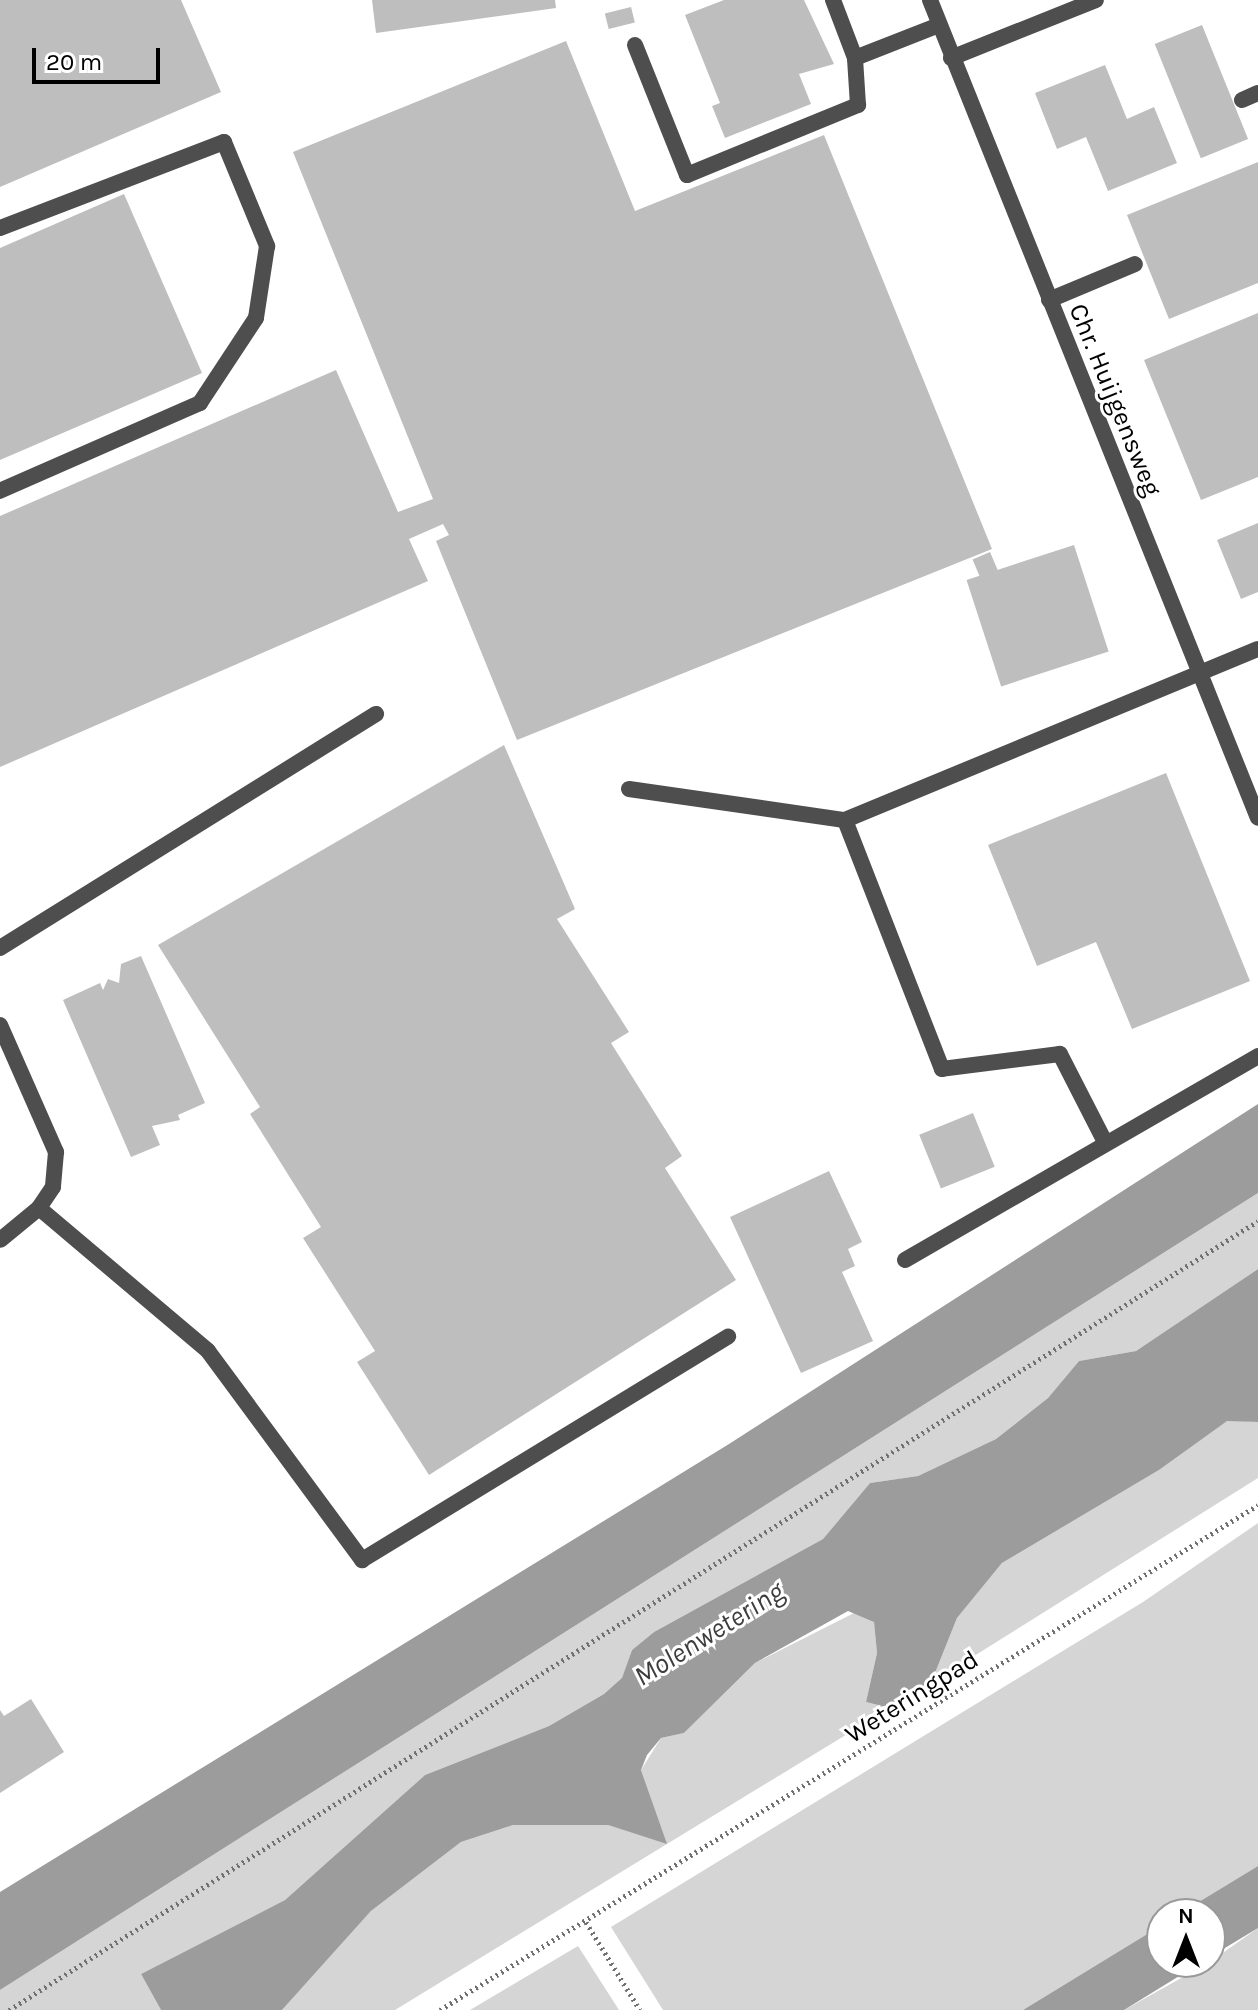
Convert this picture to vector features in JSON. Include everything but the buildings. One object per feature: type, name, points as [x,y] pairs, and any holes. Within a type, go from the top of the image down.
[{"type":"street","points":[[635,45],[687,175],[858,105],[855,58],[833,0]]},
{"type":"street","name":"Chr. Huijgensweg","points":[[930,0],[1258,818]]},
{"type":"street","points":[[951,58],[1096,0]]},
{"type":"street","points":[[855,58],[939,25]]},
{"type":"street","points":[[0,228],[224,142],[267,246],[256,318],[200,403],[0,491]]},
{"type":"street","points":[[1049,300],[1135,264]]},
{"type":"street","points":[[629,789],[845,820],[1201,677],[1258,649]]},
{"type":"street","points":[[0,948],[376,714]]},
{"type":"street","points":[[845,820],[942,1069],[1060,1054],[1105,1142]]},
{"type":"street","points":[[0,1025],[56,1152],[53,1187],[39,1208],[0,1240]]},
{"type":"street","points":[[905,1260],[1258,1056]]},
{"type":"street","points":[[39,1208],[208,1351],[362,1560],[728,1337]]},
{"type":"path","points":[[9,2010],[1258,1221]]},
{"type":"path","name":"Weteringpad","points":[[440,2010],[1258,1505]]},
{"type":"path","points":[[586,1922],[640,2010]]},
{"type":"shaded area","points":[[1258,1193],[1258,1269],[1136,1351],[1079,1361],[1048,1398],[996,1439],[918,1476],[870,1483],[823,1539],[654,1632],[632,1650],[622,1679],[604,1694],[549,1726],[425,1775],[285,1900],[141,1974],[161,2010],[0,2010],[0,1990]]},
{"type":"shaded area","points":[[1227,1420],[1258,1422],[1258,1478],[931,1683],[957,1618],[1002,1563],[1159,1470]]},
{"type":"shaded area","points":[[1258,1523],[1258,1866],[1205,1898],[1146,1898],[1146,1935],[1023,2010],[663,2010],[611,1927],[1143,1602]]},
{"type":"shaded area","points":[[860,1610],[874,1621],[877,1653],[866,1702],[890,1708],[395,2010],[282,2010],[371,1911],[461,1842],[513,1825],[556,1823],[608,1825],[666,1843],[641,1770],[661,1738],[684,1733],[755,1663]]},
{"type":"shaded area","points":[[1258,1928],[1258,2010],[1124,2010],[1181,1978],[1226,1978],[1226,1951]]},
{"type":"shaded area","points":[[578,1946],[619,2010],[470,2010]]},
{"type":"water","points":[[1258,1104],[1258,1193],[0,1990],[0,1892],[729,1444]]},
{"type":"water","name":"Molenwetering","points":[[1258,1269],[1258,1422],[1227,1421],[1159,1470],[1002,1563],[957,1618],[931,1683],[890,1708],[866,1702],[877,1653],[874,1622],[848,1611],[755,1663],[684,1733],[661,1738],[647,1755],[641,1770],[667,1844],[608,1825],[513,1825],[461,1842],[371,1911],[282,2010],[161,2010],[141,1974],[285,1900],[425,1775],[549,1726],[604,1694],[622,1678],[632,1650],[654,1632],[823,1539],[870,1483],[918,1476],[996,1439],[1048,1398],[1079,1361],[1136,1351]]},
{"type":"water","points":[[1258,1866],[1258,1928],[1226,1947],[1226,1898],[1205,1898]]},
{"type":"water","points":[[1146,1935],[1146,1978],[1176,1978],[1124,2010],[1023,2010]]}]
